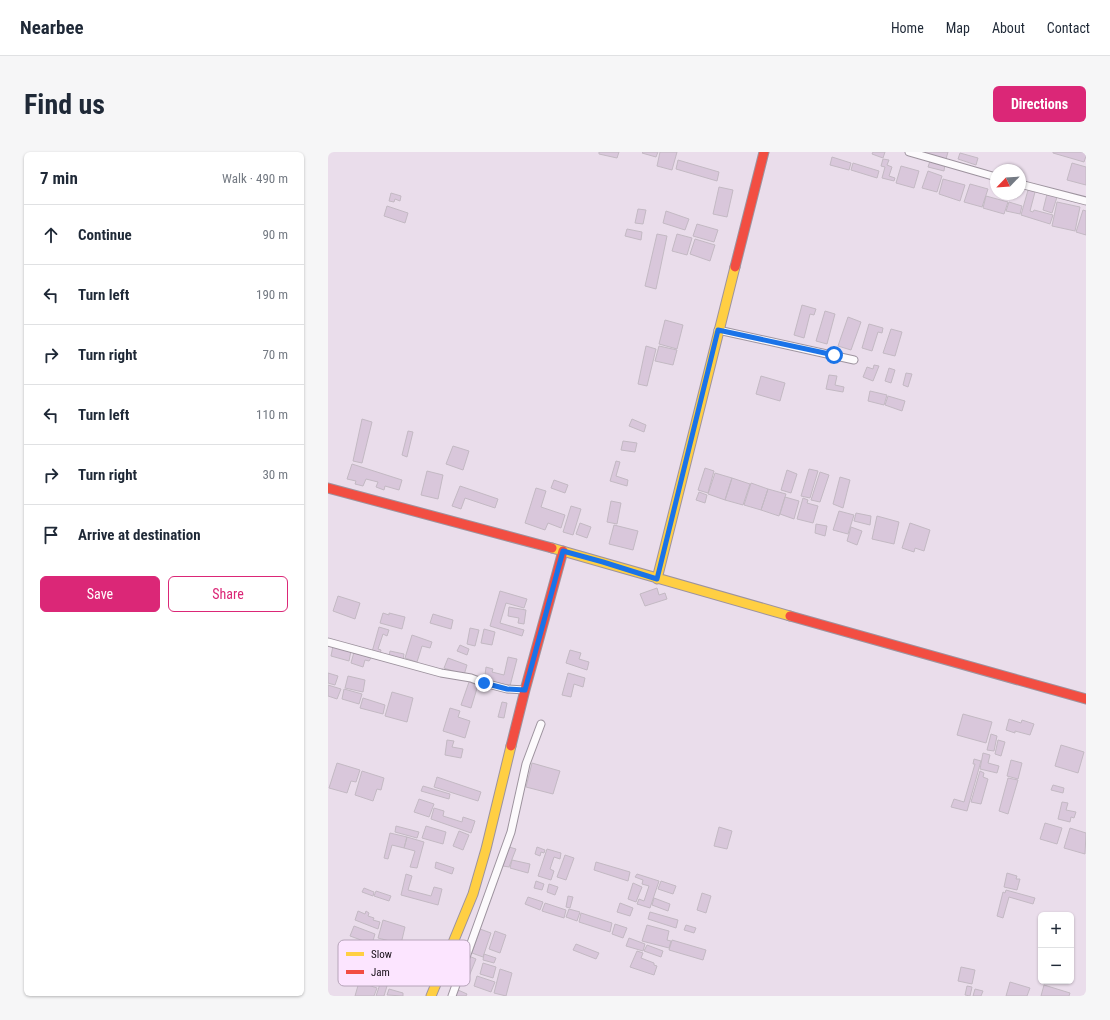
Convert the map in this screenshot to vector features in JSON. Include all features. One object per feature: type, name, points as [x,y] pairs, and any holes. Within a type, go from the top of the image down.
[{"type":"street","points":[[657,579],[718,330],[764,152]]},
{"type":"street","points":[[909,152],[990,175]]},
{"type":"street","points":[[1026,186],[1086,201]]},
{"type":"street","points":[[718,330],[854,360]]},
{"type":"street","points":[[328,488],[603,562],[657,579],[1086,699]]},
{"type":"street","points":[[454,940],[473,894],[486,849],[525,690],[563,551]]},
{"type":"street","points":[[328,642],[441,672],[471,678],[507,689],[525,690]]},
{"type":"street","points":[[470,945],[510,832],[526,764],[541,724]]},
{"type":"street","points":[[431,996],[435,986]]},
{"type":"street","points":[[452,996],[456,986]]},
{"type":"building","points":[[599,152],[619,152],[617,158],[599,154]]},
{"type":"building","points":[[658,152],[656,157],[642,153]]},
{"type":"building","points":[[660,152],[677,152],[672,170],[657,166]]},
{"type":"building","points":[[873,152],[885,152],[883,158],[872,154]]},
{"type":"building","points":[[925,152],[948,152],[946,159]]},
{"type":"building","points":[[1053,152],[1081,152],[1086,153],[1086,156],[1084,162]]},
{"type":"building","points":[[960,153],[978,158],[976,165],[958,159]]},
{"type":"building","points":[[832,157],[851,163],[849,170],[830,165]]},
{"type":"building","points":[[883,159],[889,160],[887,165],[892,167],[889,176],[895,178],[894,181],[882,178],[885,167],[881,166]]},
{"type":"building","points":[[678,160],[719,172],[717,181],[676,169]]},
{"type":"building","points":[[930,161],[945,164],[944,171],[928,167]]},
{"type":"building","points":[[853,163],[879,171],[877,178],[851,170]]},
{"type":"building","points":[[1072,163],[1086,167],[1086,185],[1067,180]]},
{"type":"building","points":[[901,166],[919,171],[914,188],[896,183]]},
{"type":"building","points":[[928,171],[942,176],[937,192],[922,188]]},
{"type":"building","points":[[943,179],[965,185],[960,201],[939,194]]},
{"type":"building","points":[[970,184],[988,189],[982,207],[964,202]]},
{"type":"building","points":[[719,187],[733,190],[727,217],[713,214]]},
{"type":"building","points":[[1028,190],[1035,192],[1030,211],[1033,212],[1034,210],[1053,215],[1050,224],[1021,215]]},
{"type":"building","points":[[391,193],[401,196],[400,201],[395,199],[394,202],[389,201]]},
{"type":"building","points":[[1047,194],[1057,197],[1052,213],[1043,210]]},
{"type":"building","points":[[986,196],[990,197],[990,200],[1008,202],[1004,214],[983,208]]},
{"type":"building","points":[[1009,202],[1022,206],[1020,214],[1006,211]]},
{"type":"building","points":[[1057,202],[1080,207],[1075,231],[1052,226]]},
{"type":"building","points":[[387,206],[408,213],[405,223],[384,216]]},
{"type":"building","points":[[638,209],[646,210],[643,224],[635,223]]},
{"type":"building","points":[[1083,210],[1086,211],[1086,235],[1076,232]]},
{"type":"building","points":[[666,211],[689,219],[685,230],[663,223]]},
{"type":"building","points":[[697,224],[718,230],[714,242],[693,236]]},
{"type":"building","points":[[627,229],[642,232],[641,240],[625,236]]},
{"type":"building","points":[[657,234],[667,236],[656,289],[645,286]]},
{"type":"building","points":[[677,234],[692,238],[687,255],[672,251]]},
{"type":"building","points":[[695,239],[715,245],[710,261],[690,254]]},
{"type":"building","points":[[802,305],[816,309],[814,315],[810,314],[804,338],[794,335]]},
{"type":"building","points":[[825,311],[835,314],[827,344],[816,341]]},
{"type":"building","points":[[848,317],[861,322],[851,350],[838,346]]},
{"type":"building","points":[[665,320],[683,325],[677,349],[659,344]]},
{"type":"building","points":[[869,324],[883,328],[882,333],[878,332],[872,351],[862,348]]},
{"type":"building","points":[[891,329],[902,332],[895,356],[883,353]]},
{"type":"building","points":[[646,346],[656,349],[647,386],[638,384]]},
{"type":"building","points":[[659,346],[677,350],[673,365],[655,361]]},
{"type":"building","points":[[874,365],[879,366],[873,381],[863,377],[867,367],[873,369]]},
{"type":"building","points":[[889,368],[895,370],[891,383],[885,381]]},
{"type":"building","points":[[906,373],[912,374],[908,387],[903,385]]},
{"type":"building","points":[[829,375],[837,376],[835,385],[844,387],[843,392],[826,389]]},
{"type":"building","points":[[761,376],[785,383],[780,401],[756,394]]},
{"type":"building","points":[[870,391],[887,395],[884,405],[868,401]]},
{"type":"building","points":[[888,396],[905,401],[902,411],[885,405]]},
{"type":"building","points":[[362,419],[372,422],[362,463],[353,461]]},
{"type":"building","points":[[632,419],[646,425],[644,432],[629,426]]},
{"type":"building","points":[[408,431],[413,432],[407,457],[402,455]]},
{"type":"building","points":[[623,441],[637,443],[635,452],[621,450]]},
{"type":"building","points":[[453,446],[469,451],[463,470],[446,464]]},
{"type":"building","points":[[616,461],[620,462],[616,476],[628,480],[627,486],[610,481]]},
{"type":"building","points":[[352,464],[402,480],[399,490],[385,486],[384,490],[376,487],[378,482],[366,479],[363,486],[355,484],[356,481],[347,479]]},
{"type":"building","points":[[705,468],[714,471],[708,493],[698,490]]},
{"type":"building","points":[[809,469],[818,471],[810,498],[801,496]]},
{"type":"building","points":[[787,470],[797,474],[791,493],[781,490]]},
{"type":"building","points":[[427,471],[443,475],[438,499],[421,495]]},
{"type":"building","points":[[820,472],[829,475],[820,502],[811,500]]},
{"type":"building","points":[[715,473],[732,478],[725,500],[708,494]]},
{"type":"building","points":[[840,477],[850,480],[843,508],[833,504]]},
{"type":"building","points":[[732,478],[750,484],[743,505],[725,500]]},
{"type":"building","points":[[554,480],[568,485],[565,493],[551,488]]},
{"type":"building","points":[[751,483],[768,489],[761,510],[744,505]]},
{"type":"building","points":[[460,486],[498,499],[495,508],[465,498],[461,509],[452,506]]},
{"type":"building","points":[[536,488],[546,491],[541,507],[565,515],[561,528],[548,523],[545,530],[525,523]]},
{"type":"building","points":[[768,489],[786,494],[779,516],[761,510]]},
{"type":"building","points":[[699,492],[707,495],[705,503],[696,500]]},
{"type":"building","points":[[785,497],[799,501],[794,519],[780,514]]},
{"type":"building","points":[[803,498],[808,500],[807,503],[818,506],[813,523],[797,519]]},
{"type":"building","points":[[611,501],[621,503],[617,524],[607,522]]},
{"type":"building","points":[[571,506],[581,509],[573,535],[563,532]]},
{"type":"building","points":[[839,511],[854,515],[848,534],[833,530]]},
{"type":"building","points":[[856,513],[871,516],[870,525],[854,521]]},
{"type":"building","points":[[877,516],[899,522],[894,544],[872,539]]},
{"type":"building","points":[[580,523],[591,527],[587,538],[576,534]]},
{"type":"building","points":[[910,523],[930,530],[924,551],[915,548],[914,552],[902,548]]},
{"type":"building","points":[[816,524],[827,526],[825,536],[815,533]]},
{"type":"building","points":[[614,525],[638,531],[633,550],[609,544]]},
{"type":"building","points":[[851,527],[862,531],[857,545],[847,541]]},
{"type":"building","points":[[657,588],[659,595],[665,593],[667,599],[645,606],[640,594]]},
{"type":"building","points":[[500,591],[527,599],[524,608],[506,603],[500,623],[524,630],[522,636],[490,626]]},
{"type":"building","points":[[338,596],[360,603],[355,619],[333,611]]},
{"type":"building","points":[[509,607],[526,610],[524,624],[518,623],[519,618],[508,616]]},
{"type":"building","points":[[383,613],[405,617],[402,629],[380,623]]},
{"type":"building","points":[[433,614],[453,620],[451,629],[430,623]]},
{"type":"building","points":[[379,627],[389,630],[387,636],[383,634],[378,649],[381,650],[380,654],[372,652]]},
{"type":"building","points":[[470,628],[479,630],[475,646],[467,644]]},
{"type":"building","points":[[484,629],[495,632],[492,645],[481,643]]},
{"type":"building","points":[[412,635],[432,642],[430,648],[422,646],[417,662],[405,658]]},
{"type":"building","points":[[460,645],[469,649],[467,655],[457,651]]},
{"type":"building","points":[[333,646],[351,651],[349,661],[331,656]]},
{"type":"building","points":[[570,650],[581,653],[579,659],[589,662],[587,670],[566,663]]},
{"type":"building","points":[[390,651],[404,654],[403,660],[389,656]]},
{"type":"building","points":[[354,652],[371,658],[369,661],[365,660],[363,667],[351,663]]},
{"type":"building","points":[[508,657],[517,659],[510,686],[482,678],[483,674],[485,675],[486,667],[493,669],[492,672],[504,675]]},
{"type":"building","points":[[448,658],[467,665],[464,675],[444,668]]},
{"type":"building","points":[[328,673],[338,676],[335,685],[328,683]]},
{"type":"building","points":[[568,673],[585,678],[583,687],[574,684],[571,697],[562,695]]},
{"type":"building","points":[[348,676],[365,680],[363,692],[345,688]]},
{"type":"building","points":[[469,682],[478,685],[471,708],[461,705]]},
{"type":"building","points":[[328,685],[341,689],[337,699],[328,696]]},
{"type":"building","points":[[344,689],[362,694],[359,704],[342,699]]},
{"type":"building","points":[[392,692],[413,698],[407,722],[385,716]]},
{"type":"building","points":[[363,698],[385,705],[383,714],[360,708]]},
{"type":"building","points":[[502,702],[507,703],[504,718],[498,717]]},
{"type":"building","points":[[450,708],[460,711],[458,717],[470,721],[465,738],[443,731]]},
{"type":"building","points":[[963,714],[992,722],[986,743],[957,735]]},
{"type":"building","points":[[1009,719],[1021,723],[1022,720],[1034,724],[1030,735],[1006,730]]},
{"type":"building","points":[[991,734],[997,736],[994,751],[987,750]]},
{"type":"building","points":[[447,740],[454,741],[452,747],[463,749],[461,758],[445,755]]},
{"type":"building","points":[[998,740],[1005,742],[1001,756],[995,754]]},
{"type":"building","points":[[1061,745],[1084,752],[1078,773],[1055,766]]},
{"type":"building","points":[[983,753],[990,755],[988,763],[999,766],[997,773],[980,769]]},
{"type":"building","points":[[974,759],[981,761],[967,811],[951,807],[954,799],[964,802],[975,764],[973,764]]},
{"type":"building","points":[[1011,760],[1022,763],[1018,779],[1007,776]]},
{"type":"building","points":[[337,763],[360,770],[356,782],[351,781],[347,793],[329,788]]},
{"type":"building","points":[[532,763],[560,771],[553,794],[526,787]]},
{"type":"building","points":[[362,771],[384,778],[381,790],[377,789],[373,801],[355,795]]},
{"type":"building","points":[[980,771],[984,773],[983,777],[988,779],[981,804],[971,802]]},
{"type":"building","points":[[437,777],[481,792],[478,801],[434,787]]},
{"type":"building","points":[[1008,778],[1018,780],[1008,814],[999,811]]},
{"type":"building","points":[[1053,785],[1064,788],[1063,793],[1051,790]]},
{"type":"building","points":[[423,786],[450,794],[449,799],[421,791]]},
{"type":"building","points":[[419,799],[434,804],[429,817],[414,812]]},
{"type":"building","points":[[1062,802],[1068,803],[1066,810],[1076,812],[1074,818],[1071,817],[1070,822],[1058,819]]},
{"type":"building","points":[[434,808],[444,811],[443,816],[462,822],[463,817],[475,821],[471,833],[431,819]]},
{"type":"building","points":[[1045,823],[1062,828],[1057,844],[1040,839]]},
{"type":"building","points":[[396,826],[419,832],[417,838],[395,832]]},
{"type":"building","points":[[426,826],[446,832],[443,844],[422,838]]},
{"type":"building","points":[[719,827],[732,831],[727,849],[714,846]]},
{"type":"building","points":[[1070,828],[1086,833],[1085,854],[1064,848]]},
{"type":"building","points":[[459,831],[469,835],[463,850],[453,846]]},
{"type":"building","points":[[390,833],[407,837],[404,848],[392,845],[388,859],[384,858]]},
{"type":"building","points":[[407,837],[424,842],[417,868],[410,867],[415,851],[404,848]]},
{"type":"building","points":[[509,847],[516,849],[509,867],[503,866]]},
{"type":"building","points":[[537,847],[545,850],[544,853],[541,852],[540,856],[535,854]]},
{"type":"building","points":[[547,849],[561,853],[560,859],[554,857],[550,869],[554,871],[551,880],[538,876]]},
{"type":"building","points":[[565,855],[574,858],[566,880],[557,877]]},
{"type":"building","points":[[512,860],[530,864],[528,873],[510,868]]},
{"type":"building","points":[[436,862],[454,868],[452,874],[435,868]]},
{"type":"building","points":[[596,862],[630,872],[628,881],[594,870]]},
{"type":"building","points":[[1007,873],[1017,876],[1016,879],[1020,879],[1017,890],[1004,887]]},
{"type":"building","points":[[406,874],[412,876],[408,890],[431,896],[434,887],[442,889],[438,905],[401,895]]},
{"type":"building","points":[[637,874],[659,881],[650,908],[637,904],[639,899],[644,901],[649,886],[642,884],[643,880],[635,877]]},
{"type":"building","points":[[536,881],[544,884],[542,890],[534,888]]},
{"type":"building","points":[[661,881],[676,886],[673,894],[658,889]]},
{"type":"building","points":[[633,883],[642,887],[636,902],[628,899]]},
{"type":"building","points":[[549,884],[558,887],[555,895],[547,892]]},
{"type":"building","points":[[364,888],[374,892],[373,896],[362,892]]},
{"type":"building","points":[[1006,890],[1035,898],[1033,904],[1009,897],[1003,918],[997,916],[1003,892],[1005,893]]},
{"type":"building","points":[[376,891],[391,896],[389,901],[374,896]]},
{"type":"building","points":[[702,893],[711,896],[706,913],[697,910]]},
{"type":"building","points":[[568,896],[573,897],[570,908],[566,907]]},
{"type":"building","points":[[528,897],[543,902],[540,910],[525,904]]},
{"type":"building","points":[[654,898],[670,904],[668,911],[652,905]]},
{"type":"building","points":[[545,903],[566,910],[564,918],[542,911]]},
{"type":"building","points":[[620,903],[633,908],[630,916],[617,912]]},
{"type":"building","points":[[569,909],[580,912],[577,921],[566,917]]},
{"type":"building","points":[[358,911],[365,914],[366,911],[369,913],[368,916],[374,918],[373,920],[380,922],[378,929],[355,920]]},
{"type":"building","points":[[650,912],[678,920],[676,928],[648,919]]},
{"type":"building","points":[[581,913],[612,923],[610,932],[579,922]]},
{"type":"building","points":[[383,920],[405,927],[402,940],[386,940],[378,938]]},
{"type":"building","points":[[615,924],[627,928],[623,938],[612,934]]},
{"type":"building","points":[[647,925],[669,931],[667,940],[671,941],[669,948],[642,941]]},
{"type":"building","points":[[686,925],[696,928],[694,933],[684,930]]},
{"type":"building","points":[[354,926],[375,934],[373,940],[361,940],[350,936]]},
{"type":"building","points":[[480,929],[491,933],[483,957],[472,953]]},
{"type":"building","points":[[495,931],[506,935],[500,953],[489,949]]},
{"type":"building","points":[[629,938],[645,944],[643,951],[626,946]]},
{"type":"building","points":[[672,940],[706,950],[703,960],[669,950]]},
{"type":"building","points":[[576,944],[599,953],[596,959],[573,950]]},
{"type":"building","points":[[647,945],[663,951],[661,957],[644,951]]},
{"type":"building","points":[[637,951],[643,953],[641,958],[654,963],[654,965],[657,966],[654,975],[630,967]]},
{"type":"building","points":[[484,954],[496,958],[494,963],[483,960]]},
{"type":"building","points":[[470,956],[476,959],[470,974]]},
{"type":"building","points":[[483,963],[496,967],[493,978],[480,974]]},
{"type":"building","points":[[961,967],[975,970],[972,984],[958,981]]},
{"type":"building","points":[[500,969],[512,973],[506,996],[494,993]]},
{"type":"building","points":[[477,976],[495,982],[491,992],[474,986]]},
{"type":"building","points":[[1010,982],[1030,988],[1027,996],[1006,996]]},
{"type":"building","points":[[1044,985],[1070,993],[1069,996],[1041,996]]},
{"type":"building","points":[[358,986],[371,986],[377,988],[374,996],[355,996]]},
{"type":"building","points":[[379,986],[387,986],[384,996],[376,996]]},
{"type":"building","points":[[967,986],[972,987],[970,996],[965,995]]},
{"type":"building","points":[[389,989],[403,993],[403,996],[387,995]]},
{"type":"building","points":[[975,989],[983,991],[981,996],[973,996]]},
{"type":"building","points":[[458,990],[467,994],[466,996],[455,996]]},
{"type":"traffic: slow","points":[[657,579],[735,267]]},
{"type":"traffic: slow","points":[[552,548],[790,616]]},
{"type":"traffic: slow","points":[[454,940],[473,894],[486,849],[511,746]]},
{"type":"traffic: slow","points":[[431,996],[435,986]]},
{"type":"traffic: jam","points":[[735,267],[764,152]]},
{"type":"traffic: jam","points":[[328,488],[552,548]]},
{"type":"traffic: jam","points":[[511,746],[563,551]]},
{"type":"traffic: jam","points":[[790,616],[1086,699]]},
{"type":"route","points":[[484,683],[507,689],[525,690],[563,551],[657,579],[718,330],[834,355]]}]
